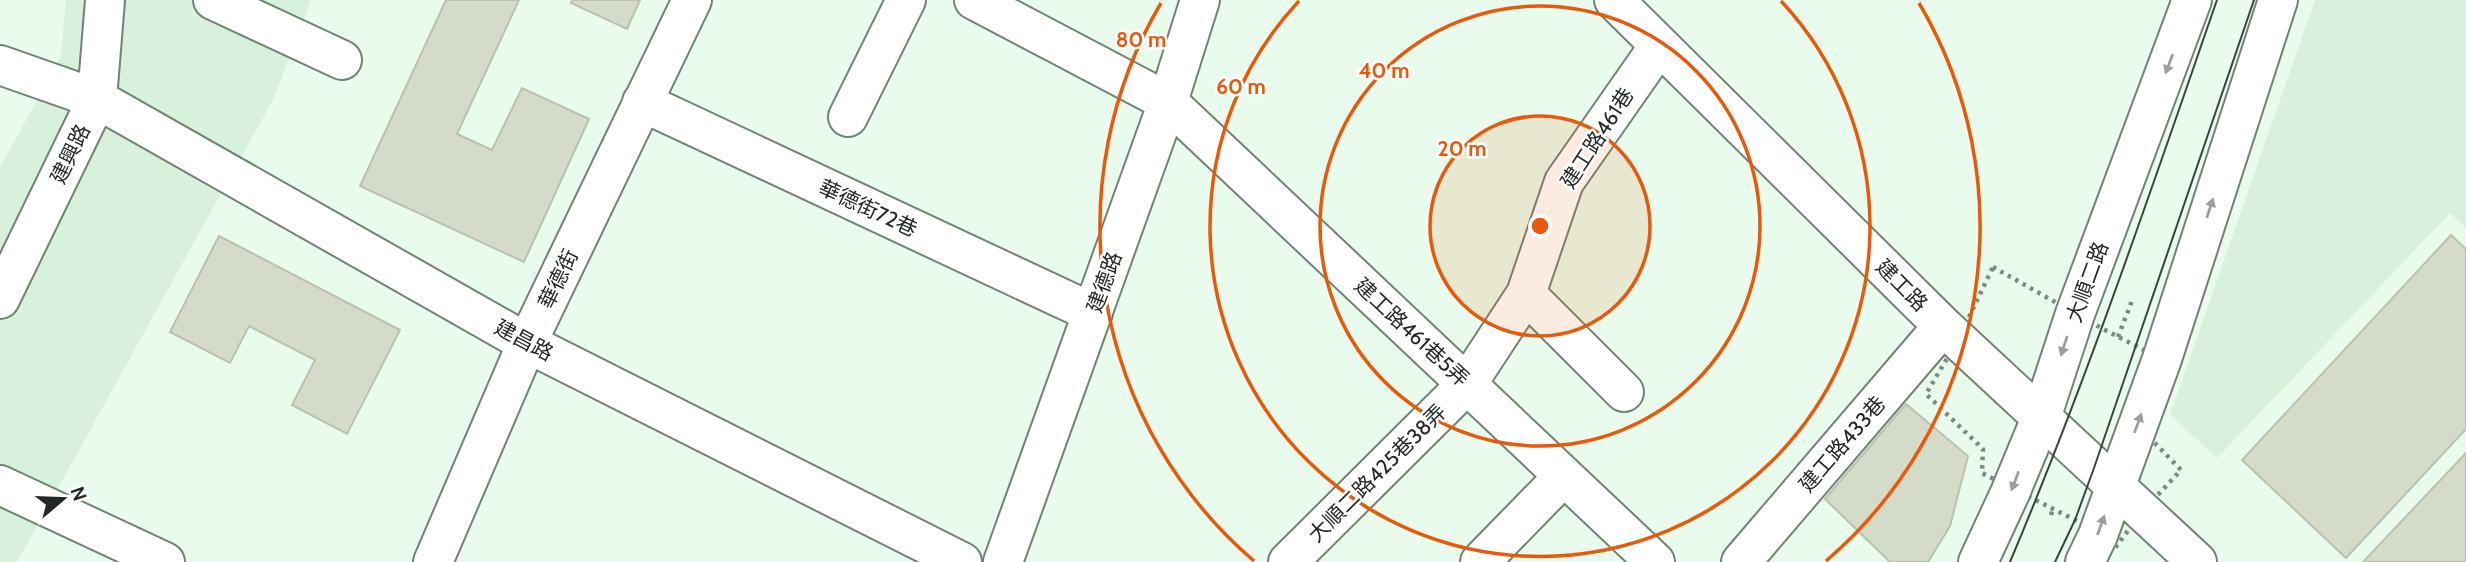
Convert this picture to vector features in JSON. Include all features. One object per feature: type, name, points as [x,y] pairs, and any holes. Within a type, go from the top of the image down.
[{"type":"street","name":"建興路","points":[[0,299],[97,99],[105,0]]},
{"type":"street","points":[[213,0],[342,60]]},
{"type":"street","name":"華德街","points":[[433,562],[527,343],[692,0]]},
{"type":"street","points":[[848,117],[906,0]]},
{"type":"street","name":"建工路461巷5弄","points":[[974,0],[1168,102],[1655,562]]},
{"type":"street","name":"建德路","points":[[1003,562],[1168,102],[1200,0]]},
{"type":"street","name":"建工路","points":[[1614,0],[1943,326],[2197,562]]},
{"type":"street","name":"大順二路","points":[[1978,562],[2041,418],[2075,314],[2192,0]]},
{"type":"street","points":[[2085,562],[2098,535],[2162,359],[2278,0]]},
{"type":"street","name":"建工路461巷","points":[[1467,384],[1526,295],[1564,183],[1659,46]]},
{"type":"street","name":"建昌路","points":[[0,65],[97,99],[527,343],[962,562]]},
{"type":"street","name":"華德街72巷","points":[[642,103],[1093,313]]},
{"type":"street","points":[[1526,295],[1624,392]]},
{"type":"street","name":"建工路433巷","points":[[1741,562],[1943,326]]},
{"type":"street","name":"大順二路425巷38弄","points":[[1287,562],[1467,384]]},
{"type":"street","points":[[1480,562],[1564,476]]},
{"type":"street","points":[[0,485],[165,562]]},
{"type":"path","points":[[2118,337],[2133,298]]},
{"type":"path","points":[[2051,515],[2053,508]]},
{"type":"shaded area","points":[[66,0],[311,0],[274,98],[17,562],[0,562],[0,167],[61,57]]},
{"type":"shaded area","points":[[2315,0],[2466,0],[2466,228],[2450,213],[2217,458],[2170,415]]},
{"type":"building","points":[[446,0],[519,0],[457,134],[492,150],[522,88],[589,119],[524,262],[360,186]]},
{"type":"building","points":[[572,0],[640,0],[627,29],[571,3]]},
{"type":"building","points":[[2451,235],[2466,249],[2466,429],[2346,558],[2242,460]]},
{"type":"building","points":[[219,236],[400,330],[347,434],[292,405],[315,360],[249,326],[230,363],[170,332]]},
{"type":"building","points":[[1906,404],[1968,456],[1950,526],[1928,562],[1890,562],[1825,499]]},
{"type":"building","points":[[2466,453],[2466,562],[2363,562]]},
{"type":"tram line","points":[[2010,562],[2092,353],[2217,0]]},
{"type":"tram line","points":[[2055,562],[2075,520],[2094,468],[2254,0]]}]
